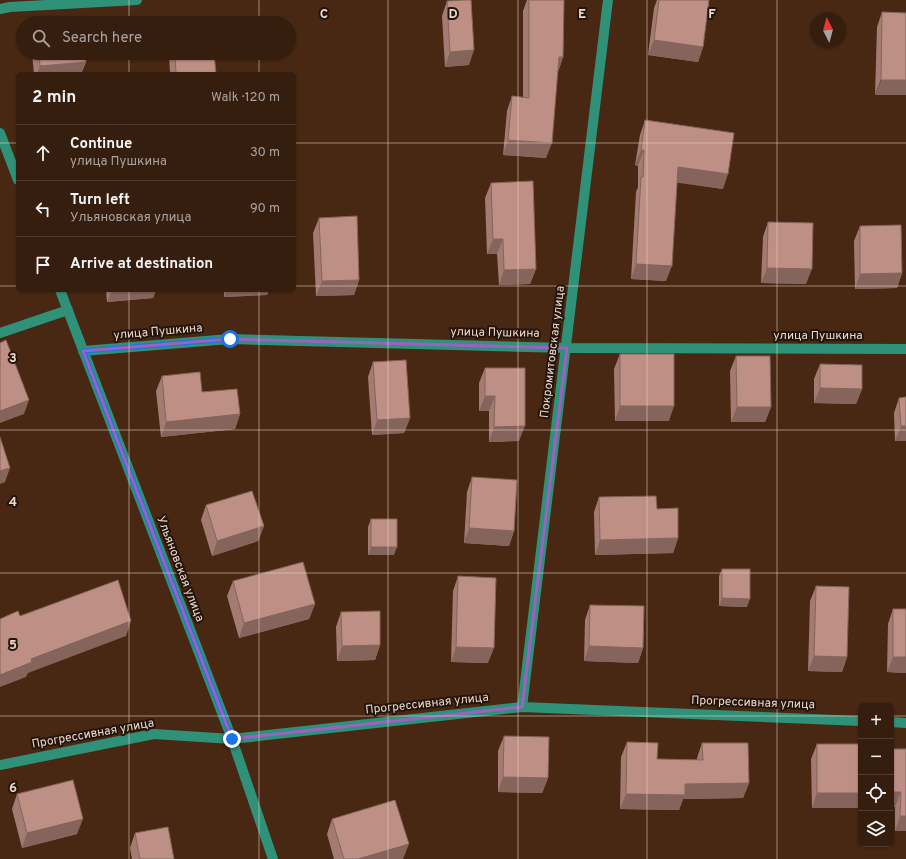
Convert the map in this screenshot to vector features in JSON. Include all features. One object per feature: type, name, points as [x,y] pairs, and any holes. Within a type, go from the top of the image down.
[{"type":"street","points":[[0,9],[10,6],[137,0]]},
{"type":"street","name":"Покромитовская улица","points":[[522,707],[567,348],[608,0]]},
{"type":"street","points":[[0,133],[16,175]]},
{"type":"street","name":"Ульяновская улица","points":[[61,292],[232,739],[273,859]]},
{"type":"street","points":[[0,332],[68,310]]},
{"type":"street","name":"улица Пушкина","points":[[83,351],[230,339],[567,348],[906,349]]},
{"type":"street","name":"Прогрессивная улица","points":[[0,765],[154,734],[232,739],[522,707],[858,721]]},
{"type":"street","points":[[894,722],[906,723]]},
{"type":"highlighted area","points":[[230,339],[567,348],[522,707],[232,739],[83,351]]},
{"type":"building","points":[[471,0],[474,50],[450,52],[447,1]]},
{"type":"building","points":[[529,0],[564,0],[563,57],[559,57],[552,143],[508,140],[512,96],[529,98]]},
{"type":"building","points":[[659,0],[709,0],[703,47],[654,40]]},
{"type":"building","points":[[882,12],[906,13],[906,80],[881,80]]},
{"type":"building","points":[[40,60],[86,60],[86,62],[40,66]]},
{"type":"building","points":[[175,60],[215,60],[216,72],[176,72]]},
{"type":"building","points":[[645,120],[734,133],[728,174],[678,167],[672,266],[636,264],[641,177],[643,177],[644,150],[641,150]]},
{"type":"building","points":[[533,181],[536,269],[504,270],[503,239],[493,239],[491,183]]},
{"type":"building","points":[[357,216],[359,280],[322,281],[319,218]]},
{"type":"building","points":[[768,222],[813,223],[812,269],[767,268]]},
{"type":"building","points":[[901,225],[902,273],[860,274],[860,226]]},
{"type":"building","points":[[6,340],[29,400],[0,411],[0,343]]},
{"type":"building","points":[[620,354],[674,354],[674,406],[620,406]]},
{"type":"building","points":[[736,356],[770,356],[771,407],[737,407]]},
{"type":"building","points":[[406,360],[410,418],[377,420],[373,362]]},
{"type":"building","points":[[820,364],[862,365],[862,389],[820,388]]},
{"type":"building","points":[[485,368],[525,368],[525,426],[494,427],[495,396],[485,396]]},
{"type":"building","points":[[200,372],[202,392],[237,389],[240,414],[166,422],[162,376]]},
{"type":"building","points":[[906,397],[906,426],[901,426],[899,398]]},
{"type":"building","points":[[0,437],[10,468],[0,471]]},
{"type":"building","points":[[472,477],[517,480],[514,531],[469,528]]},
{"type":"building","points":[[252,491],[264,526],[217,541],[206,505]]},
{"type":"building","points":[[656,496],[657,509],[678,508],[678,538],[600,540],[599,497]]},
{"type":"building","points":[[371,519],[397,519],[397,547],[371,547]]},
{"type":"building","points":[[303,562],[315,604],[244,623],[233,581]]},
{"type":"building","points":[[722,569],[750,569],[750,599],[722,598]]},
{"type":"building","points":[[458,576],[496,578],[494,648],[456,647]]},
{"type":"building","points":[[118,580],[131,621],[31,659],[32,662],[0,675],[0,619],[18,611],[20,616]]},
{"type":"building","points":[[816,586],[849,587],[847,657],[814,656]]},
{"type":"building","points":[[590,605],[644,606],[643,648],[589,646]]},
{"type":"building","points":[[893,609],[906,609],[906,657],[893,657]]},
{"type":"building","points":[[380,611],[380,645],[342,646],[341,612]]},
{"type":"building","points":[[504,736],[549,737],[548,778],[503,777]]},
{"type":"building","points":[[627,742],[658,743],[657,759],[703,760],[702,743],[748,743],[749,783],[685,784],[685,795],[626,794]]},
{"type":"building","points":[[817,744],[858,744],[858,793],[817,793]]},
{"type":"building","points":[[894,749],[906,749],[906,816],[900,816],[901,792],[894,792]]},
{"type":"building","points":[[73,780],[83,819],[27,833],[17,794]]},
{"type":"building","points":[[395,800],[409,844],[358,859],[344,859],[332,819]]},
{"type":"building","points":[[168,827],[174,859],[140,859],[135,833]]},
{"type":"route","points":[[230,339],[83,351],[232,739]]}]
